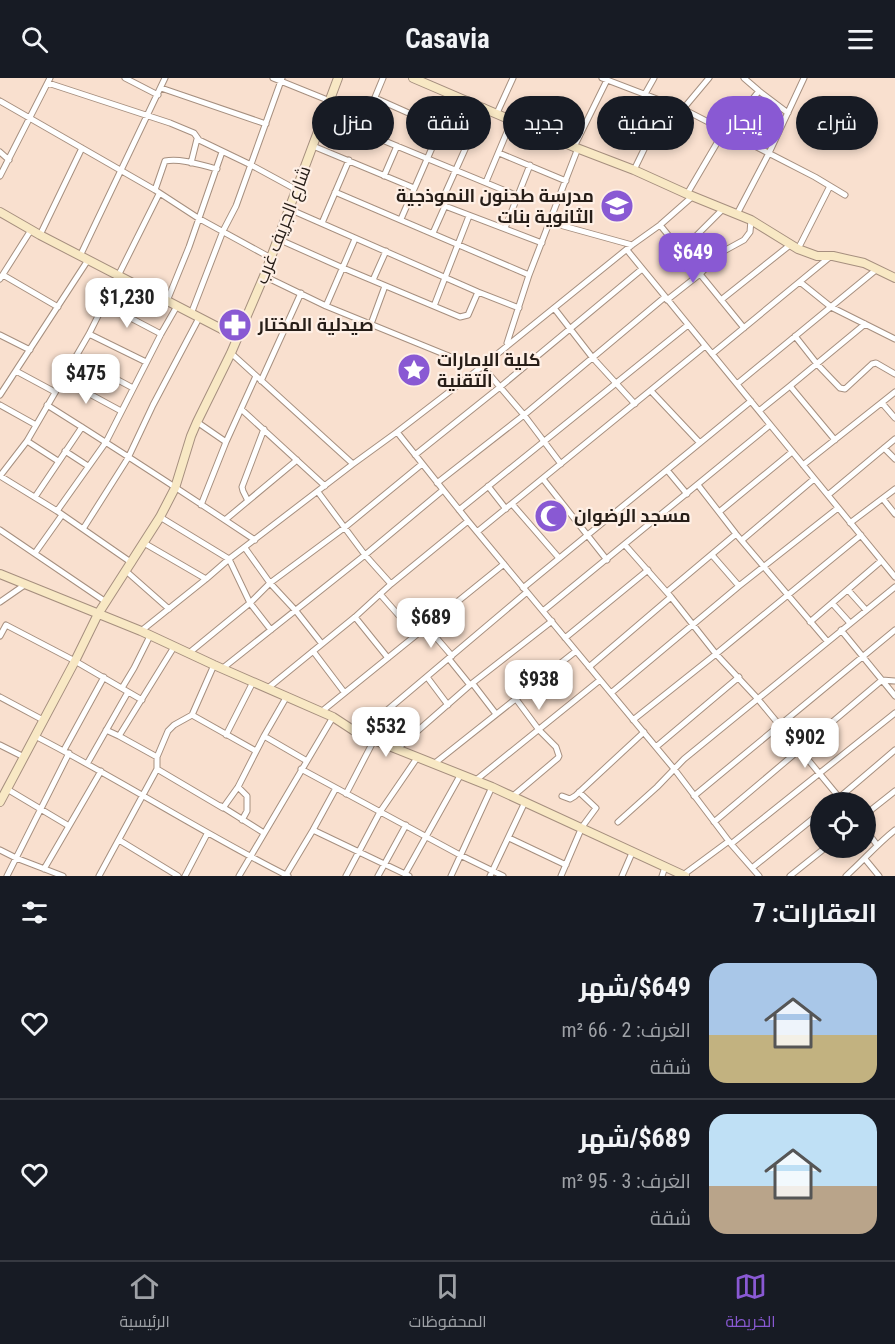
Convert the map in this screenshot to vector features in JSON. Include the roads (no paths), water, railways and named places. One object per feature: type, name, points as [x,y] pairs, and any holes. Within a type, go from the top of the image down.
[{"type":"street","points":[[125,78],[158,95]]},
{"type":"street","points":[[0,395],[58,307],[84,258],[119,171],[165,78]]},
{"type":"street","points":[[273,78],[282,79],[319,96]]},
{"type":"street","name":"شارع الجريف غرب","points":[[332,96],[338,78]]},
{"type":"street","points":[[376,96],[383,78]]},
{"type":"street","points":[[413,78],[454,95]]},
{"type":"street","points":[[497,113],[513,78]]},
{"type":"street","points":[[645,94],[654,78]]},
{"type":"street","points":[[694,97],[709,78]]},
{"type":"street","points":[[744,78],[788,113]]},
{"type":"street","points":[[737,214],[804,78]]},
{"type":"street","points":[[83,530],[128,458],[195,316],[223,231],[236,206],[282,79]]},
{"type":"street","points":[[585,125],[604,79],[650,96]]},
{"type":"street","points":[[0,176],[49,80],[190,131],[197,139],[297,190]]},
{"type":"street","points":[[161,88],[266,124]]},
{"type":"street","points":[[756,96],[759,92]]},
{"type":"street","points":[[0,100],[198,218],[271,258]]},
{"type":"street","points":[[491,110],[503,116]]},
{"type":"street","points":[[191,163],[197,139]]},
{"type":"street","points":[[486,182],[503,143]]},
{"type":"street","points":[[394,145],[518,196]]},
{"type":"street","points":[[384,176],[397,146]]},
{"type":"street","points":[[40,235],[82,148]]},
{"type":"street","name":"شارع الجريف غرب","points":[[0,802],[98,614],[160,518],[175,488],[191,436],[231,353],[264,276],[312,149]]},
{"type":"street","points":[[323,150],[414,188]]},
{"type":"street","points":[[401,219],[431,150]]},
{"type":"street","points":[[432,233],[445,206],[444,196],[465,150]]},
{"type":"street","points":[[507,345],[529,275],[566,181],[575,150]]},
{"type":"street","points":[[584,150],[737,214],[794,247],[817,255],[864,263],[895,278]]},
{"type":"street","points":[[634,170],[644,150]]},
{"type":"street","points":[[141,631],[229,559],[397,432],[660,225],[690,195],[715,150]]},
{"type":"street","points":[[763,150],[845,195]]},
{"type":"street","points":[[166,301],[189,247],[222,152]]},
{"type":"street","points":[[0,153],[9,160]]},
{"type":"street","points":[[499,153],[566,181]]},
{"type":"street","points":[[322,223],[349,160]]},
{"type":"street","points":[[132,563],[0,476],[27,441],[89,334],[157,192],[165,161],[191,163],[217,169]]},
{"type":"street","points":[[505,228],[530,165]]},
{"type":"street","points":[[721,300],[794,247],[830,186]]},
{"type":"street","points":[[335,192],[529,275]]},
{"type":"street","points":[[445,206],[542,243]]},
{"type":"street","points":[[289,209],[519,308]]},
{"type":"street","points":[[681,251],[723,209]]},
{"type":"street","points":[[0,212],[237,337]]},
{"type":"street","points":[[434,306],[470,216]]},
{"type":"street","points":[[437,483],[666,298],[700,274],[722,252],[744,240],[750,232],[750,220]]},
{"type":"street","points":[[549,222],[632,245]]},
{"type":"street","points":[[660,225],[744,328]]},
{"type":"street","points":[[31,230],[2,277],[58,307]]},
{"type":"street","points":[[278,239],[460,317],[468,315],[478,292]]},
{"type":"street","points":[[326,306],[356,239]]},
{"type":"street","points":[[627,250],[895,577]]},
{"type":"street","points":[[373,280],[386,251]]},
{"type":"street","points":[[712,354],[832,256]]},
{"type":"street","points":[[415,455],[642,269]]},
{"type":"street","points":[[736,384],[877,269]]},
{"type":"street","points":[[264,276],[326,306],[466,363],[482,366],[524,415],[561,464]]},
{"type":"street","points":[[800,282],[831,307],[895,339]]},
{"type":"street","points":[[371,324],[386,286]]},
{"type":"street","points":[[261,381],[301,293]]},
{"type":"street","points":[[104,304],[161,334]]},
{"type":"street","points":[[35,553],[88,466],[106,442],[177,306]]},
{"type":"street","points":[[554,308],[592,357],[634,404]]},
{"type":"street","points":[[759,411],[865,324]]},
{"type":"street","points":[[459,510],[688,325]]},
{"type":"street","points":[[89,334],[147,362]]},
{"type":"street","points":[[0,335],[30,350]]},
{"type":"street","points":[[795,336],[817,364],[842,389],[872,364],[876,363],[895,374]]},
{"type":"street","points":[[477,532],[705,346]]},
{"type":"street","points":[[231,353],[353,464]]},
{"type":"street","points":[[75,357],[133,388]]},
{"type":"street","points":[[16,371],[55,392]]},
{"type":"street","points":[[201,505],[256,376]]},
{"type":"street","points":[[62,379],[121,411]]},
{"type":"street","points":[[790,386],[835,440]]},
{"type":"street","points":[[651,390],[700,443]]},
{"type":"street","points":[[803,465],[895,392]]},
{"type":"street","points":[[359,734],[451,657],[559,558],[751,401]]},
{"type":"street","points":[[882,402],[895,418]]},
{"type":"street","points":[[0,405],[36,425]]},
{"type":"street","points":[[47,405],[255,540]]},
{"type":"street","points":[[241,409],[325,486]]},
{"type":"street","points":[[197,422],[226,442]]},
{"type":"street","points":[[543,611],[770,425]]},
{"type":"street","points":[[35,497],[82,427]]},
{"type":"street","points":[[248,501],[242,487],[264,429]]},
{"type":"street","points":[[397,432],[675,770],[730,843],[759,876]]},
{"type":"street","points":[[828,495],[895,439]]},
{"type":"street","points":[[27,441],[58,461]]},
{"type":"street","points":[[884,448],[895,459]]},
{"type":"street","points":[[65,451],[88,466]]},
{"type":"street","points":[[719,512],[792,452]]},
{"type":"street","points":[[225,520],[297,460]]},
{"type":"street","points":[[189,653],[250,603],[270,583],[344,528],[422,464]]},
{"type":"street","points":[[667,470],[687,494]]},
{"type":"street","points":[[543,479],[607,560]]},
{"type":"street","points":[[742,540],[814,479]]},
{"type":"street","points":[[698,485],[827,642]]},
{"type":"street","points":[[488,486],[506,509]]},
{"type":"street","points":[[850,523],[895,489]]},
{"type":"street","points":[[99,876],[157,769],[157,757],[168,731],[192,715],[219,667],[296,611],[443,490]]},
{"type":"street","points":[[318,492],[365,555],[390,584]]},
{"type":"street","points":[[883,499],[895,514]]},
{"type":"street","points":[[512,504],[559,558]]},
{"type":"street","points":[[610,693],[763,566],[838,508]]},
{"type":"street","points":[[160,518],[229,559],[250,603],[271,630]]},
{"type":"street","points":[[268,688],[468,521]]},
{"type":"street","points":[[0,530],[106,602]]},
{"type":"street","points":[[589,667],[736,534]]},
{"type":"street","points":[[633,720],[861,535]]},
{"type":"street","points":[[144,543],[206,579]]},
{"type":"street","points":[[625,545],[669,594],[716,654],[739,677],[834,792]]},
{"type":"street","points":[[245,548],[270,583],[322,644]]},
{"type":"street","points":[[712,555],[739,586]]},
{"type":"street","points":[[810,622],[881,561]]},
{"type":"street","points":[[321,712],[504,564]]},
{"type":"street","points":[[565,638],[648,570]]},
{"type":"street","points":[[126,571],[169,609]]},
{"type":"street","points":[[2,577],[26,584],[141,631],[333,717],[359,734],[476,780],[582,827],[663,872],[684,876],[730,843],[895,712]]},
{"type":"street","points":[[0,602],[26,584]]},
{"type":"street","points":[[618,822],[684,759],[895,587]]},
{"type":"street","points":[[848,590],[866,610]]},
{"type":"street","points":[[380,594],[416,634]]},
{"type":"street","points":[[832,603],[850,623]]},
{"type":"street","points":[[355,617],[388,658]]},
{"type":"street","points":[[398,748],[552,621]]},
{"type":"street","points":[[0,636],[3,624],[75,661],[142,700]]},
{"type":"street","points":[[427,627],[496,714]]},
{"type":"street","points":[[842,630],[895,696]]},
{"type":"street","points":[[694,796],[895,630]]},
{"type":"street","points":[[122,688],[150,636]]},
{"type":"street","points":[[119,736],[174,647]]},
{"type":"street","points":[[313,651],[344,692]]},
{"type":"street","points":[[435,763],[576,651]]},
{"type":"street","points":[[7,876],[104,677]]},
{"type":"street","points":[[427,677],[448,705]]},
{"type":"street","points":[[656,747],[739,677]]},
{"type":"street","points":[[476,780],[600,680]]},
{"type":"street","points":[[714,822],[882,680],[895,681]]},
{"type":"street","points":[[226,735],[253,682]]},
{"type":"street","points":[[87,764],[128,692]]},
{"type":"street","points":[[223,808],[238,787],[287,696]]},
{"type":"street","points":[[0,706],[2,698],[43,720]]},
{"type":"street","points":[[513,796],[559,756],[556,747],[539,730],[516,699]]},
{"type":"street","points":[[192,715],[255,752]]},
{"type":"street","points":[[238,876],[333,717]]},
{"type":"street","points":[[106,730],[157,757]]},
{"type":"street","points":[[562,796],[570,799],[575,796],[644,732]]},
{"type":"street","points":[[35,736],[101,771],[207,834],[287,875],[336,788]]},
{"type":"street","points":[[264,736],[307,761]]},
{"type":"street","points":[[346,794],[374,740]]},
{"type":"street","points":[[0,746],[24,757]]},
{"type":"street","points":[[850,792],[895,750]]},
{"type":"street","points":[[346,876],[380,812],[417,758]]},
{"type":"street","points":[[157,769],[264,833]]},
{"type":"street","points":[[301,769],[426,836],[491,874],[503,876]]},
{"type":"street","points":[[44,869],[101,771]]},
{"type":"street","points":[[313,830],[407,875],[461,774]]},
{"type":"street","points":[[238,787],[247,796],[247,811],[242,820]]},
{"type":"street","points":[[451,876],[492,787]]},
{"type":"street","points":[[7,789],[69,826]]},
{"type":"street","points":[[876,806],[895,791]]},
{"type":"street","points":[[561,876],[582,827],[596,808],[579,792]]},
{"type":"street","points":[[491,874],[525,802]]},
{"type":"street","points":[[752,868],[810,821]]},
{"type":"street","points":[[378,876],[406,825]]},
{"type":"street","points":[[846,876],[895,830]]},
{"type":"street","points":[[185,876],[207,834]]},
{"type":"street","points":[[509,838],[566,865]]},
{"type":"street","points":[[119,840],[178,876]]},
{"type":"street","points":[[0,850],[63,876]]},
{"type":"street","points":[[622,876],[632,853]]},
{"type":"street","points":[[790,876],[812,858]]},
{"type":"street","points":[[865,859],[879,876]]},
{"type":"place","name":"مدرسة طحنون النموذجية الثانوية بنات","points":[[617,206]]},
{"type":"place","name":"صيدلية المختار","points":[[235,325]]},
{"type":"place","name":"كلية الإمارات التقنية","points":[[414,370]]},
{"type":"place","name":"مسجد الرضوان","points":[[551,516]]}]
